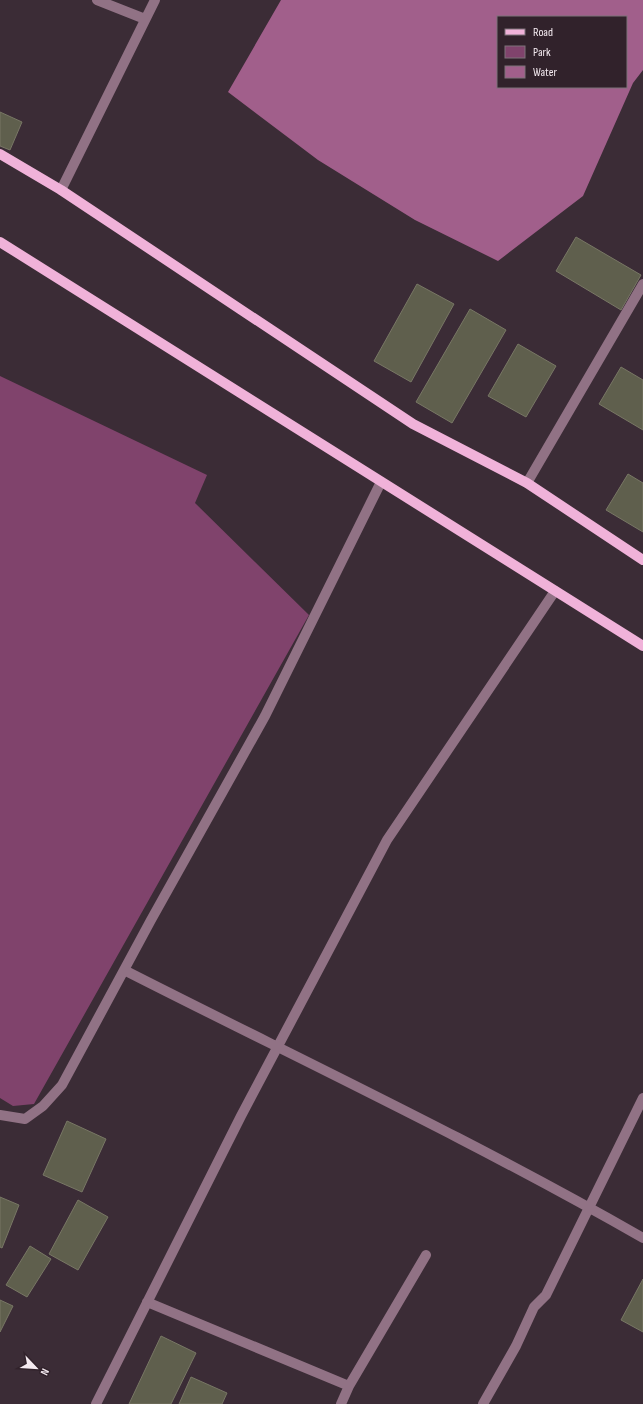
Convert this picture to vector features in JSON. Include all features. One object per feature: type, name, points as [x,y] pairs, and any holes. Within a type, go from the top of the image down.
[{"type":"main road","points":[[0,154],[61,190],[413,424],[527,483],[643,560]]},
{"type":"main road","points":[[0,242],[643,646]]},
{"type":"street","points":[[97,0],[145,19]]},
{"type":"street","points":[[61,190],[155,0]]},
{"type":"street","points":[[527,483],[643,284]]},
{"type":"street","points":[[0,1115],[25,1119],[43,1106],[62,1085],[265,716],[382,482]]},
{"type":"street","points":[[96,1404],[277,1048],[387,840],[554,591]]},
{"type":"street","points":[[124,970],[277,1048],[393,1104],[590,1208],[643,1238]]},
{"type":"street","points":[[483,1404],[516,1346],[534,1307],[546,1295],[643,1098]]},
{"type":"street","points":[[341,1404],[349,1386],[426,1255]]},
{"type":"street","points":[[147,1302],[349,1386]]},
{"type":"green space","points":[[0,376],[207,475],[195,503],[309,615],[34,1104],[13,1106],[0,1098]]},
{"type":"water","points":[[281,0],[643,0],[643,70],[633,83],[583,196],[498,261],[415,220],[318,160],[228,92]]},
{"type":"building","points":[[0,112],[22,122],[10,150],[0,146]]},
{"type":"building","points":[[576,237],[641,275],[621,310],[556,271]]},
{"type":"building","points":[[417,284],[454,304],[411,382],[374,361]]},
{"type":"building","points":[[470,309],[506,330],[452,423],[416,402]]},
{"type":"building","points":[[518,344],[556,366],[526,417],[488,396]]},
{"type":"building","points":[[621,367],[643,380],[643,430],[599,404]]},
{"type":"building","points":[[628,474],[643,483],[643,532],[606,510]]},
{"type":"building","points":[[67,1121],[106,1139],[82,1192],[43,1175]]},
{"type":"building","points":[[0,1197],[19,1205],[2,1248],[0,1247]]},
{"type":"building","points":[[78,1200],[108,1217],[78,1270],[49,1254]]},
{"type":"building","points":[[30,1246],[51,1259],[27,1297],[6,1285]]},
{"type":"building","points":[[643,1279],[643,1332],[621,1320]]},
{"type":"building","points":[[0,1300],[13,1306],[0,1332]]},
{"type":"building","points":[[161,1336],[196,1353],[171,1404],[129,1404]]},
{"type":"building","points":[[191,1377],[227,1393],[222,1404],[179,1404]]}]
